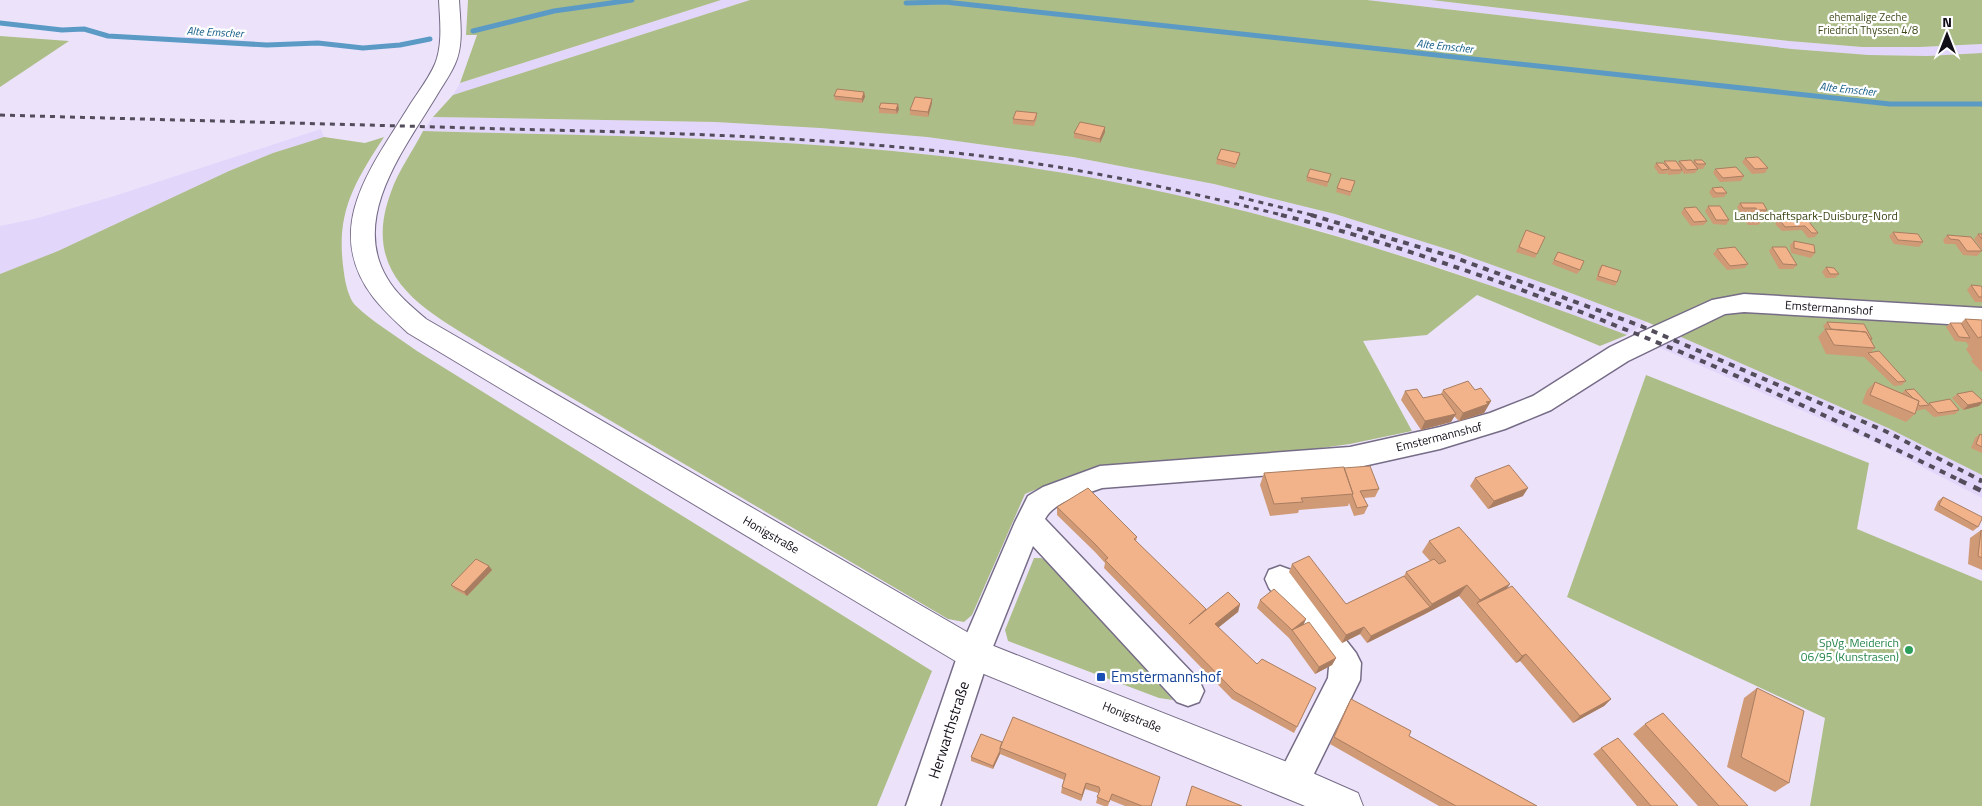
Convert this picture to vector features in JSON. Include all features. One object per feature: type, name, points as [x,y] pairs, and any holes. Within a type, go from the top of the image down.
[{"type":"main road","name":"Honigstraße","points":[[449,0],[451,41],[445,64],[377,178],[368,197],[363,219],[364,246],[374,280],[382,292],[417,326],[974,654],[1292,782],[1345,806]]},
{"type":"street","name":"Emstermannshof","points":[[974,654],[1038,504],[1053,495],[1100,477],[1350,458],[1440,438],[1496,422],[1542,403],[1619,354],[1721,306],[1744,303],[1982,317]]},
{"type":"street","points":[[1029,522],[1188,691]]},
{"type":"street","points":[[1280,578],[1345,663],[1344,680],[1292,782]]},
{"type":"street","name":"Herwarthstraße","points":[[923,806],[974,654]]},
{"type":"shaded area","points":[[721,0],[750,0],[453,95],[460,83]]},
{"type":"shaded area","points":[[1367,0],[1431,0],[1789,41],[1862,47],[1982,44],[1982,53],[1927,56],[1869,55],[1792,49]]},
{"type":"shaded area","points":[[433,117],[715,122],[820,128],[927,137],[1073,157],[1214,184],[1335,214],[1456,252],[1647,322],[1627,335],[1441,268],[1325,232],[1205,201],[1064,173],[917,153],[818,145],[707,139],[423,131]]},
{"type":"shaded area","points":[[321,129],[324,137],[273,153],[229,171],[58,251],[0,274],[0,226],[34,219],[111,197]]},
{"type":"shaded area","points":[[1679,336],[1888,428],[1982,475],[1982,498],[1878,444],[1658,347]]},
{"type":"green space","points":[[468,0],[721,0],[460,83],[477,35],[466,35]]},
{"type":"green space","name":"Landschaftspark-Duisburg-Nord","points":[[750,0],[1367,0],[1792,49],[1869,55],[1927,56],[1982,53],[1982,475],[1888,428],[1647,322],[1576,295],[1456,252],[1335,214],[1214,184],[1073,157],[927,137],[715,122],[433,117],[453,95]]},
{"type":"green space","name":"ehemalige Zeche Friedrich Thyssen 4/8","points":[[1431,0],[1982,0],[1982,44],[1862,47],[1789,41]]},
{"type":"green space","points":[[0,36],[69,41],[0,87]]},
{"type":"green space","points":[[423,131],[664,137],[824,145],[984,161],[1064,173],[1208,202],[1349,240],[1489,285],[1627,335],[1600,346],[1477,295],[1427,335],[1363,341],[1412,431],[1350,444],[1241,459],[1101,467],[1066,477],[1025,494],[972,615],[964,622],[948,619],[492,351],[424,307],[406,290],[392,271],[384,249],[383,223],[394,184]]},
{"type":"green space","points":[[324,137],[365,143],[384,137],[355,186],[349,201],[342,234],[346,285],[353,302],[361,311],[417,351],[932,671],[877,806],[0,806],[0,274],[58,251],[229,171],[273,153]]},
{"type":"green space","points":[[1646,375],[1869,463],[1857,529],[1982,581],[1982,806],[1810,806],[1825,718],[1567,597]]},
{"type":"green space","points":[[1034,558],[1041,558],[1050,562],[1173,700],[1159,698],[1008,641],[1005,630]]},
{"type":"building","points":[[837,89],[864,92],[862,99],[834,96]]},
{"type":"building","points":[[915,97],[932,99],[928,112],[910,110]]},
{"type":"building","points":[[881,103],[898,104],[896,110],[879,108]]},
{"type":"building","points":[[1016,111],[1037,113],[1034,121],[1013,119]]},
{"type":"building","points":[[1080,122],[1105,127],[1100,139],[1074,133]]},
{"type":"building","points":[[1221,149],[1240,153],[1236,164],[1217,159]]},
{"type":"building","points":[[1758,157],[1768,168],[1755,169],[1745,158]]},
{"type":"building","points":[[1691,160],[1698,169],[1687,170],[1679,161]]},
{"type":"building","points":[[1694,160],[1702,160],[1706,164],[1697,164]]},
{"type":"building","points":[[1664,161],[1676,161],[1682,170],[1671,170]]},
{"type":"building","points":[[1656,163],[1663,163],[1669,169],[1662,170]]},
{"type":"building","points":[[1736,167],[1744,176],[1723,178],[1715,169]]},
{"type":"building","points":[[1310,169],[1331,174],[1328,182],[1307,177]]},
{"type":"building","points":[[1341,178],[1355,181],[1351,192],[1337,188]]},
{"type":"building","points":[[1722,187],[1727,193],[1716,193],[1712,188]]},
{"type":"building","points":[[1740,203],[1763,203],[1767,210],[1743,208]]},
{"type":"building","points":[[1708,206],[1720,206],[1729,220],[1716,220]]},
{"type":"building","points":[[1696,207],[1707,221],[1694,222],[1684,208]]},
{"type":"building","points":[[1757,214],[1762,221],[1751,221],[1747,215]]},
{"type":"building","points":[[1805,217],[1818,233],[1812,233],[1805,226],[1785,227],[1779,219]]},
{"type":"building","points":[[1526,230],[1545,237],[1537,254],[1519,247]]},
{"type":"building","points":[[1893,232],[1918,234],[1923,242],[1898,240]]},
{"type":"building","points":[[1947,235],[1971,237],[1982,251],[1967,251],[1959,240],[1950,239]]},
{"type":"building","points":[[1794,241],[1814,245],[1815,253],[1794,248]]},
{"type":"building","points":[[1735,247],[1748,264],[1730,266],[1717,249]]},
{"type":"building","points":[[1772,247],[1786,247],[1797,265],[1783,264]]},
{"type":"building","points":[[1558,252],[1584,261],[1580,270],[1554,260]]},
{"type":"building","points":[[1602,265],[1621,271],[1617,282],[1598,276]]},
{"type":"building","points":[[1826,267],[1834,268],[1839,274],[1830,274]]},
{"type":"building","points":[[1971,285],[1982,287],[1982,297],[1979,297]]},
{"type":"building","points":[[1965,319],[1982,320],[1982,337],[1978,338]]},
{"type":"building","points":[[1827,322],[1864,324],[1872,339],[1870,339],[1866,332],[1831,329]]},
{"type":"building","points":[[1950,323],[1961,323],[1970,338],[1959,337]]},
{"type":"building","points":[[1825,329],[1866,332],[1875,348],[1834,345]]},
{"type":"building","points":[[1879,351],[1906,381],[1898,382],[1868,353]]},
{"type":"building","points":[[1468,381],[1475,390],[1481,388],[1491,401],[1486,402],[1488,404],[1463,413],[1443,390]]},
{"type":"building","points":[[1875,382],[1919,401],[1915,414],[1870,395]]},
{"type":"building","points":[[1417,389],[1423,398],[1442,394],[1456,414],[1425,421],[1405,391]]},
{"type":"building","points":[[1914,389],[1929,405],[1920,406],[1918,404],[1919,401],[1905,390]]},
{"type":"building","points":[[1972,391],[1982,402],[1968,405],[1957,394]]},
{"type":"building","points":[[1950,399],[1959,410],[1938,413],[1929,403]]},
{"type":"building","points":[[1980,434],[1982,435],[1982,447],[1976,444]]},
{"type":"building","points":[[1509,465],[1528,488],[1494,501],[1475,478]]},
{"type":"building","points":[[1370,466],[1379,489],[1360,491],[1368,506],[1357,508],[1344,468]]},
{"type":"building","points":[[1344,467],[1353,494],[1301,498],[1303,502],[1274,504],[1264,473]]},
{"type":"building","points":[[1088,488],[1137,537],[1134,539],[1206,609],[1189,624],[1228,592],[1240,604],[1215,624],[1257,664],[1262,659],[1316,688],[1297,727],[1235,692],[1105,560],[1108,558],[1057,507]]},
{"type":"building","points":[[1943,497],[1982,517],[1978,527],[1939,505]]},
{"type":"building","points":[[1459,527],[1510,584],[1480,600],[1467,585],[1432,604],[1406,572],[1434,559],[1439,564],[1446,561],[1429,541]]},
{"type":"building","points":[[1982,531],[1982,558],[1978,556]]},
{"type":"building","points":[[1309,556],[1346,604],[1404,576],[1430,607],[1371,636],[1364,627],[1346,635],[1292,564]]},
{"type":"building","points":[[476,559],[489,566],[464,592],[451,585]]},
{"type":"building","points":[[1512,586],[1611,699],[1580,716],[1526,654],[1522,656],[1477,603]]},
{"type":"building","points":[[1274,589],[1306,619],[1292,630],[1260,600]]},
{"type":"building","points":[[1309,622],[1336,658],[1319,667],[1292,630]]},
{"type":"building","points":[[1757,688],[1804,711],[1789,783],[1741,757]]},
{"type":"building","points":[[1351,699],[1411,731],[1409,736],[1537,806],[1456,806],[1334,737]]},
{"type":"building","points":[[1663,713],[1748,806],[1719,806],[1645,724]]},
{"type":"building","points":[[1013,717],[1160,777],[1151,806],[1142,806],[1112,794],[1109,802],[1097,797],[1100,790],[1099,787],[1086,783],[1082,795],[1062,787],[1066,774],[1000,748]]},
{"type":"building","points":[[981,734],[1002,742],[993,766],[971,757]]},
{"type":"building","points":[[1618,738],[1678,806],[1651,806],[1601,748]]},
{"type":"building","points":[[1192,786],[1242,806],[1186,806]]},
{"type":"waterway","name":"Alte Emscher","points":[[473,31],[554,11],[632,0]]},
{"type":"waterway","name":"Alte Emscher","points":[[906,3],[945,2],[1890,104],[1982,104]]},
{"type":"waterway","name":"Alte Emscher","points":[[0,23],[62,30],[84,29],[108,36],[267,45],[318,43],[363,48],[400,45],[430,39]]},
{"type":"railway","points":[[0,115],[635,132],[891,146],[1053,166],[1153,185],[1286,216]]},
{"type":"railway","points":[[1239,197],[1316,216]]},
{"type":"railway","points":[[1281,215],[1355,235],[1428,258],[1600,319],[1782,396],[1961,481]]},
{"type":"railway","points":[[1311,215],[1453,257],[1641,326],[1885,431],[1982,481],[1979,480]]},
{"type":"railway","points":[[1959,480],[1982,491]]},
{"type":"place","name":"SpVg. Meiderich 06/95 (Kunstrasen)","points":[[1909,650]]},
{"type":"place","name":"Emstermannshof","points":[[1101,677]]}]
